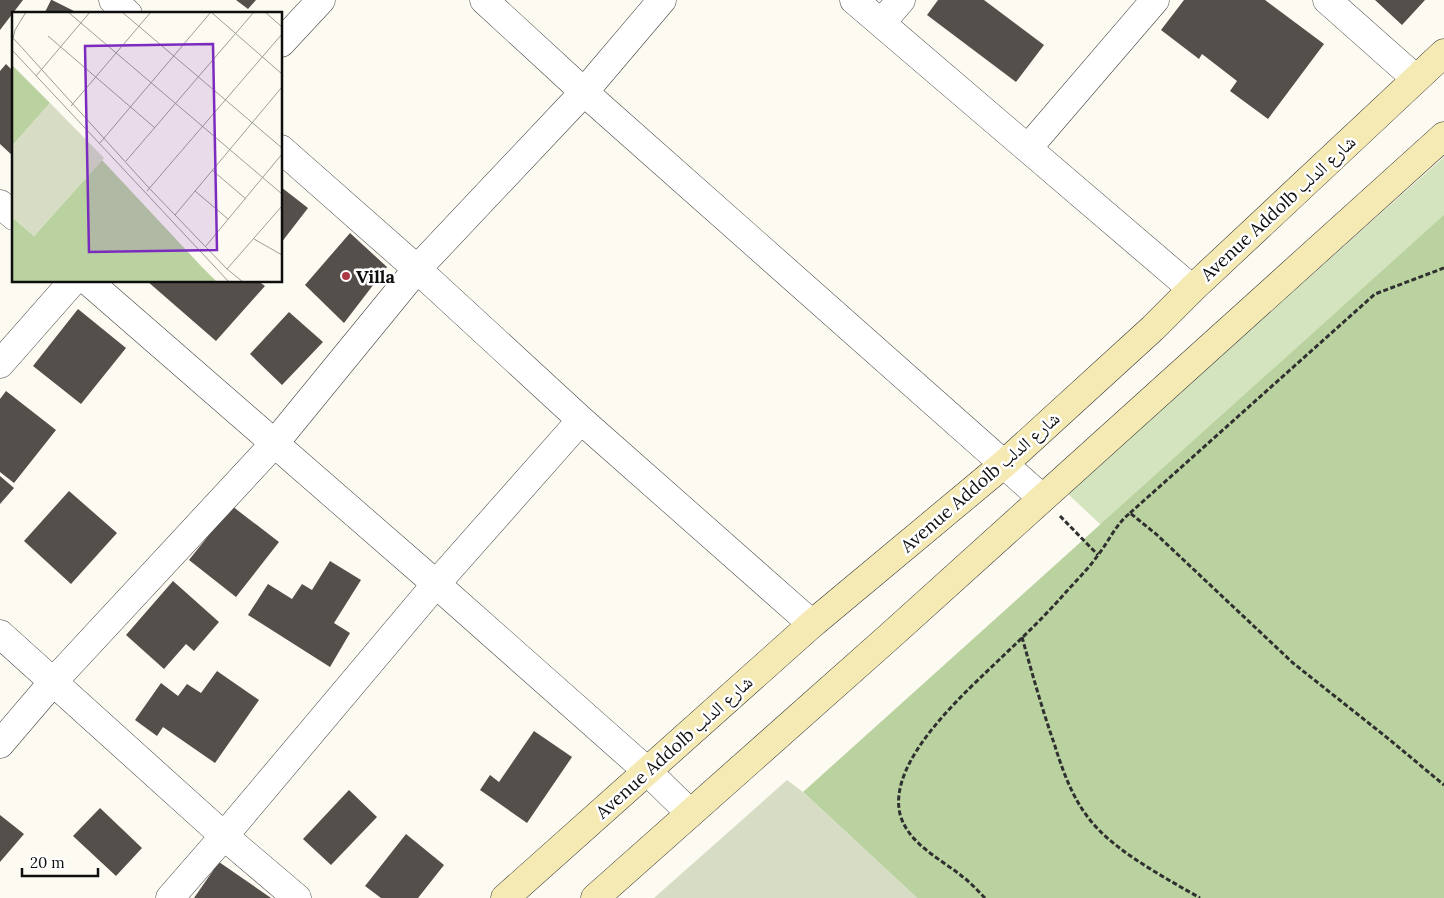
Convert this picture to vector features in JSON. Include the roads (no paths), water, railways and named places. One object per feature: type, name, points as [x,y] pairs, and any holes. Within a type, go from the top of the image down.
[{"type":"street","points":[[113,0],[126,12]]},
{"type":"street","points":[[282,41],[321,0]]},
{"type":"street","points":[[484,0],[584,92],[1042,498]]},
{"type":"street","points":[[0,744],[54,682],[274,444],[417,269],[584,92],[662,0]]},
{"type":"street","points":[[854,0],[1192,289]]},
{"type":"street","points":[[882,22],[901,0]]},
{"type":"street","points":[[1028,148],[1155,0]]},
{"type":"street","points":[[1326,0],[1415,78]]},
{"type":"street","name":"Avenue Addolb شارع الدلب","points":[[505,898],[646,770],[812,624],[1004,464],[1153,328],[1415,78],[1444,53]]},
{"type":"street","points":[[595,898],[1444,136]]},
{"type":"street","points":[[282,150],[417,269],[581,420],[812,624]]},
{"type":"street","points":[[0,204],[12,214]]},
{"type":"street","points":[[0,364],[72,282]]},
{"type":"street","points":[[89,282],[436,584],[646,770],[690,813]]},
{"type":"street","points":[[170,898],[436,584],[581,420]]},
{"type":"street","points":[[0,634],[224,836],[297,898]]},
{"type":"place","name":"Villa","points":[[346,276]]}]
